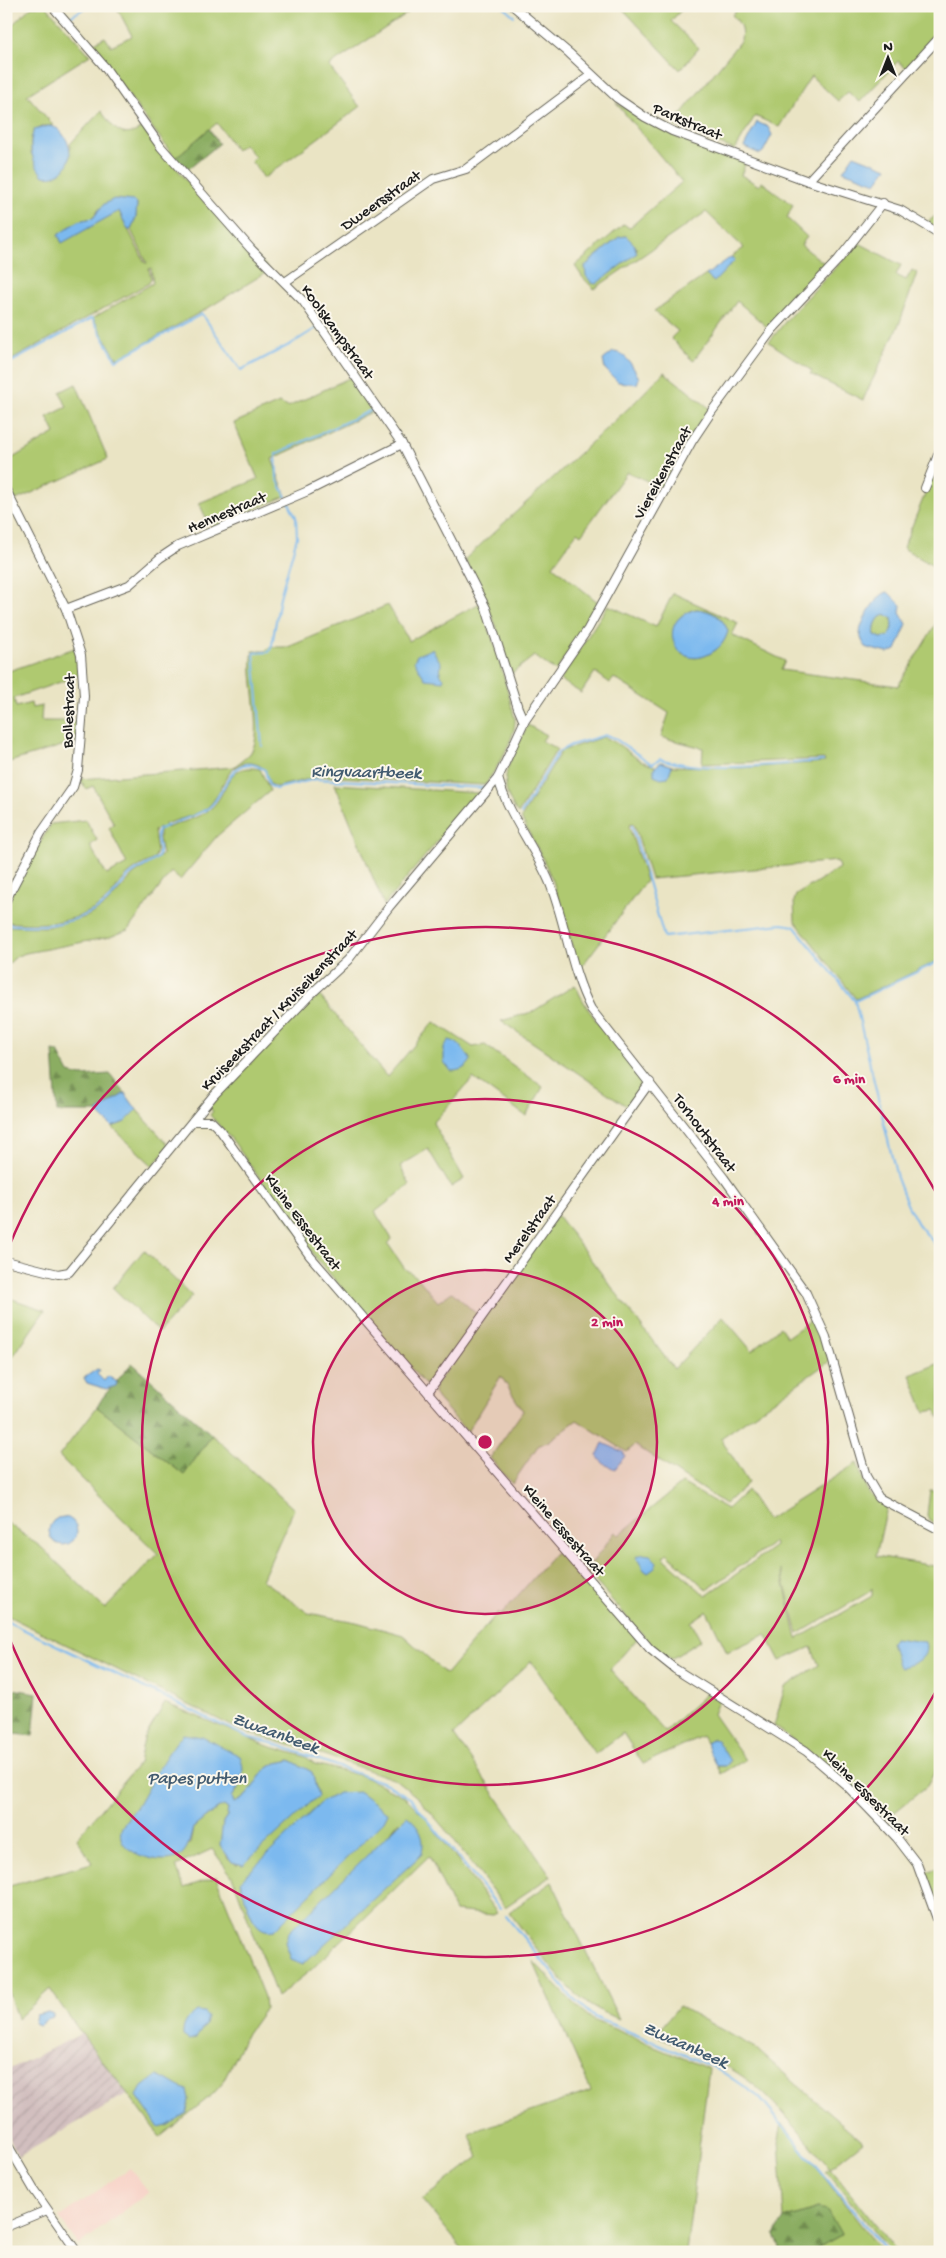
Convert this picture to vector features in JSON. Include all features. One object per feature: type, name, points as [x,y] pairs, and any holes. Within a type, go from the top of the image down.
[{"type":"street","name":"Koolskampstraat","points":[[52,6],[104,66],[161,148],[251,249],[303,301],[402,444],[486,608],[524,722]]},
{"type":"street","name":"Parkstraat","points":[[514,6],[624,103],[645,117],[672,131],[808,181],[900,210],[940,234]]},
{"type":"street","points":[[808,181],[940,37]]},
{"type":"street","name":"Dweersstraat","points":[[285,282],[433,179],[466,169],[591,75]]},
{"type":"street","name":"Viereikenstraat","points":[[498,778],[524,722],[588,629],[692,442],[712,412],[772,330],[838,260],[882,203]]},
{"type":"street","name":"Hennestraat","points":[[66,609],[129,585],[160,558],[178,546],[308,491],[402,444]]},
{"type":"street","points":[[925,488],[940,450]]},
{"type":"street","points":[[931,475],[940,480]]},
{"type":"street","name":"Bollestraat","points":[[6,490],[66,609],[81,656],[84,676],[78,770],[73,786],[41,833],[6,900]]},
{"type":"street","name":"Torhoutstraat","points":[[498,778],[501,790],[537,856],[549,883],[583,993],[599,1020],[650,1082],[724,1178],[811,1302],[826,1337],[871,1488],[879,1498],[940,1530]]},
{"type":"street","name":"Kruiseekstraat / Kruiseikenstraat","points":[[6,1261],[58,1274],[69,1272],[192,1121],[247,1058],[348,960],[498,778]]},
{"type":"street","name":"Merelstraat","points":[[428,1392],[650,1082]]},
{"type":"street","name":"Kleine Essestraat","points":[[192,1121],[211,1121],[220,1130],[310,1256],[650,1649],[675,1669],[806,1751],[847,1786],[881,1821],[917,1864],[940,1928]]},
{"type":"street","points":[[6,2142],[48,2210],[77,2252]]},
{"type":"street","points":[[6,2227],[48,2210]]},
{"type":"shaded area","points":[[81,2034],[128,2093],[18,2157],[6,2131],[6,2071]]},
{"type":"shaded area","points":[[130,2168],[149,2192],[79,2245],[59,2218]]},
{"type":"green space","points":[[32,6],[46,6],[90,55],[27,95],[54,126],[42,126],[31,137],[31,153],[43,176],[71,148],[70,144],[101,111],[114,127],[124,133],[136,132],[143,127],[205,203],[270,270],[208,308],[119,358],[116,357],[93,318],[153,283],[151,268],[149,269],[151,279],[149,283],[6,363],[6,22],[11,26]],"holes":[[[118,199],[137,203],[136,217],[131,230],[147,263],[145,263],[119,211],[62,242],[58,235],[78,221],[93,218],[98,210]]]},
{"type":"green space","points":[[116,6],[418,6],[329,66],[360,107],[264,178],[251,161],[255,157],[244,144],[236,150],[217,123],[175,158],[91,45],[105,37],[111,46],[132,36]]},
{"type":"green space","points":[[620,6],[685,6],[671,21],[699,48],[680,70]]},
{"type":"green space","points":[[740,6],[940,6],[940,32],[906,68],[898,61],[860,102],[848,92],[838,101],[811,76],[779,127],[755,116],[735,150],[672,125],[741,40],[742,32],[740,26],[732,15]]},
{"type":"green space","points":[[616,103],[678,138],[746,162],[741,175],[759,186],[762,182],[793,205],[787,218],[807,237],[801,245],[824,263],[825,268],[768,328],[737,301],[693,361],[671,338],[678,331],[654,311],[706,275],[714,282],[734,260],[731,257],[744,248],[706,212],[594,289],[575,266],[624,224],[629,228],[682,182]],"holes":[[[626,236],[637,249],[588,263],[619,237]]]},
{"type":"green space","points":[[209,129],[219,144],[186,171],[175,158]]},
{"type":"green space","points":[[940,212],[940,229],[928,222]]},
{"type":"green space","points":[[859,243],[901,265],[896,275],[906,280],[912,270],[917,273],[900,322],[863,400],[810,374],[812,371],[769,342],[789,317]]},
{"type":"green space","points":[[664,372],[708,407],[709,410],[686,442],[661,487],[627,472],[581,535],[577,532],[553,566],[599,603],[556,671],[534,656],[511,674],[495,623],[465,559],[634,403]]},
{"type":"green space","points":[[351,377],[376,410],[272,459],[286,496],[212,527],[209,518],[206,518],[199,503],[258,479],[234,423],[279,403],[288,407]]},
{"type":"green space","points":[[76,384],[108,459],[16,500],[6,479],[6,462],[55,433],[47,417],[67,407],[60,392]]},
{"type":"green space","points":[[932,477],[940,481],[940,570],[903,548]]},
{"type":"green space","points":[[673,593],[738,623],[732,635],[785,661],[781,670],[898,686],[940,617],[940,960],[856,999],[795,921],[794,901],[796,895],[839,868],[837,861],[651,879],[634,824],[632,823],[629,826],[646,881],[579,970],[553,881],[521,818],[561,751],[603,737],[642,761],[655,766],[656,771],[672,766],[741,768],[825,762],[824,759],[702,764],[703,748],[661,737],[669,713],[614,678],[610,683],[595,672],[581,693],[560,680],[608,605],[656,627]],"holes":[[[696,609],[716,615],[726,626],[727,635],[721,645],[709,654],[697,658],[686,656],[674,642],[673,632],[676,623],[683,615]]]},
{"type":"green space","points":[[480,603],[498,655],[515,719],[509,744],[485,785],[321,776],[276,787],[270,784],[264,770],[260,766],[244,763],[237,766],[227,777],[207,808],[196,814],[165,824],[166,828],[195,818],[210,809],[221,795],[233,774],[239,770],[248,768],[260,769],[270,791],[217,836],[180,880],[171,872],[128,930],[110,937],[26,953],[17,956],[6,966],[6,926],[47,927],[86,917],[106,905],[133,875],[162,855],[159,827],[154,831],[157,852],[154,859],[127,875],[110,896],[98,907],[73,918],[60,921],[33,924],[6,922],[7,910],[16,884],[51,824],[86,820],[97,840],[90,846],[107,875],[127,864],[109,828],[114,824],[93,786],[86,789],[80,779],[234,767],[250,754],[255,743],[256,717],[252,674],[253,651],[265,651],[269,647],[288,647],[388,605],[409,641]]},
{"type":"green space","points":[[885,614],[892,618],[893,625],[889,637],[881,638],[875,635],[876,623]]},
{"type":"green space","points":[[75,648],[81,675],[14,698],[16,707],[31,703],[32,708],[42,706],[41,721],[79,721],[78,741],[6,763],[6,672]]},
{"type":"green space","points":[[528,725],[546,735],[542,741],[557,749],[518,814],[507,793],[506,776],[508,767]]},
{"type":"green space","points":[[335,784],[478,793],[384,905]]},
{"type":"green space","points":[[575,985],[597,1022],[642,1076],[644,1084],[628,1107],[501,1021],[532,1012]]},
{"type":"green space","points":[[319,995],[387,1077],[434,1022],[473,1047],[485,1045],[543,1087],[526,1116],[473,1078],[433,1123],[464,1179],[451,1187],[428,1149],[400,1166],[410,1185],[375,1212],[392,1239],[388,1244],[405,1269],[417,1277],[438,1302],[452,1292],[480,1317],[426,1386],[316,1258],[233,1141],[210,1115],[213,1111],[208,1107],[284,1028]]},
{"type":"green space","points":[[53,1051],[58,1052],[69,1073],[82,1076],[110,1074],[125,1093],[97,1112],[57,1112]]},
{"type":"green space","points":[[137,1110],[169,1146],[153,1166],[112,1127],[125,1122]]},
{"type":"green space","points":[[557,1215],[674,1369],[723,1317],[752,1351],[780,1327],[787,1337],[814,1318],[830,1361],[721,1438],[748,1483],[725,1504],[635,1445],[627,1452],[577,1420],[549,1441],[538,1446],[512,1484],[490,1458],[523,1411],[501,1376],[467,1432],[437,1398],[434,1392],[435,1386]]},
{"type":"green space","points":[[144,1250],[192,1296],[159,1332],[113,1288]]},
{"type":"green space","points":[[6,1297],[45,1310],[10,1361],[6,1359]]},
{"type":"green space","points":[[132,1363],[212,1435],[184,1475],[97,1407],[103,1397]]},
{"type":"green space","points":[[940,1363],[940,1418],[935,1410],[925,1412],[910,1375]]},
{"type":"green space","points":[[97,1407],[184,1475],[212,1435],[294,1509],[262,1580],[308,1613],[356,1622],[403,1635],[446,1674],[498,1612],[501,1615],[555,1553],[560,1550],[637,1639],[610,1669],[665,1732],[708,1692],[719,1699],[713,1714],[745,1760],[721,1774],[717,1766],[726,1766],[730,1761],[713,1739],[706,1743],[702,1736],[643,1764],[623,1733],[595,1754],[531,1661],[454,1735],[551,1876],[505,1907],[451,1836],[418,1798],[396,1780],[321,1754],[244,1732],[6,1615],[6,1522],[41,1547],[105,1609],[158,1554],[59,1456]]},
{"type":"green space","points":[[857,1463],[868,1493],[887,1507],[876,1556],[940,1567],[940,1762],[927,1786],[885,1820],[832,1770],[774,1726],[785,1687],[819,1665],[811,1647],[780,1661],[766,1634],[727,1652],[707,1611],[691,1622],[701,1640],[671,1659],[654,1647],[586,1571],[615,1532],[619,1535],[682,1483],[727,1509],[747,1490],[767,1520]],"holes":[[[774,1542],[775,1546],[706,1596],[663,1557],[667,1553],[707,1590]],[[781,1570],[798,1634],[869,1592],[872,1588],[872,1596],[797,1639]]]},
{"type":"green space","points":[[930,1490],[940,1491],[940,1525],[929,1520],[927,1515]]},
{"type":"green space","points":[[6,1688],[37,1693],[33,1736],[6,1733]]},
{"type":"green space","points":[[165,1703],[268,1746],[306,1757],[315,1764],[362,1776],[404,1796],[425,1817],[497,1913],[493,1915],[455,1911],[429,1856],[311,1970],[277,1997],[232,1876],[212,1849],[176,1866],[184,1888],[216,1877],[264,1997],[265,2008],[247,2033],[221,2085],[213,2094],[160,2137],[76,2027],[50,1989],[17,2019],[6,1984],[6,1887],[92,1863],[77,1838],[139,1763],[144,1739]],"holes":[[[290,1760],[312,1772],[318,1796],[237,1865],[227,1857],[223,1822],[227,1816],[228,1809],[224,1806],[212,1812],[193,1828],[190,1844],[122,1828],[137,1806],[239,1788],[232,1797],[234,1803],[247,1795],[268,1768],[276,1763]],[[399,1821],[303,1964],[394,1827]]]},
{"type":"green space","points":[[940,1867],[940,1901],[935,1903],[925,1873]]},
{"type":"green space","points":[[552,1882],[619,2019],[594,2008],[582,2000],[548,1964],[509,1912]]},
{"type":"green space","points":[[533,1961],[577,2007],[593,2020],[709,2069],[686,2252],[465,2252],[422,2200],[479,2157],[469,2133],[591,2091]]},
{"type":"green space","points":[[679,2006],[755,2048],[863,2142],[830,2168],[775,2104],[750,2082],[717,2061],[655,2035]]},
{"type":"green space","points":[[782,2123],[882,2252],[810,2252],[841,2235],[818,2208],[784,2219],[779,2140]]},
{"type":"green space","points":[[830,2168],[897,2252],[891,2252],[825,2170]]},
{"type":"green space","points":[[818,2208],[827,2210],[841,2235],[810,2252],[781,2252],[775,2234],[784,2219]]},
{"type":"water","points":[[757,122],[768,127],[772,135],[760,154],[744,147]]},
{"type":"water","points":[[48,126],[56,128],[64,136],[68,143],[70,158],[67,165],[58,174],[43,176],[36,166],[31,143],[34,130]]},
{"type":"water","points":[[854,155],[887,168],[876,183],[843,171]]},
{"type":"water","points":[[114,199],[137,203],[136,217],[131,230],[128,230],[119,211],[62,243],[58,235],[78,221],[93,218],[104,204]]},
{"type":"water","points":[[626,236],[634,244],[637,253],[596,284],[592,283],[586,276],[585,266],[619,237]]},
{"type":"water","points":[[731,257],[735,260],[714,282],[706,275]]},
{"type":"water","points":[[613,352],[622,355],[629,361],[639,378],[637,384],[618,382],[605,369],[603,360]]},
{"type":"water","points":[[888,592],[901,605],[900,613],[907,624],[896,650],[888,653],[867,648],[862,641],[860,633],[870,609],[879,597]],"holes":[[[885,614],[892,618],[893,625],[889,637],[881,638],[875,635],[875,626],[880,617]]]},
{"type":"water","points":[[697,609],[716,615],[728,631],[725,639],[716,650],[697,658],[687,656],[679,650],[674,642],[672,632],[676,623],[683,615]]},
{"type":"water","points":[[432,649],[441,663],[440,674],[444,678],[443,681],[425,679],[414,661],[417,655]]},
{"type":"water","points":[[661,762],[672,766],[668,777],[661,778],[654,775],[654,768]]},
{"type":"water","points":[[449,1040],[459,1045],[471,1060],[463,1068],[451,1071],[444,1062],[444,1047]]},
{"type":"water","points":[[125,1093],[137,1110],[125,1122],[112,1127],[97,1112]]},
{"type":"water","points":[[97,1369],[100,1370],[97,1374],[104,1381],[108,1376],[117,1382],[116,1386],[106,1389],[87,1383],[84,1378]]},
{"type":"water","points":[[603,1443],[623,1452],[625,1456],[615,1469],[604,1464],[597,1456]]},
{"type":"water","points":[[63,1517],[73,1521],[77,1531],[73,1541],[63,1545],[53,1541],[49,1531],[53,1521]]},
{"type":"water","points":[[643,1554],[650,1555],[657,1562],[655,1568],[648,1573],[636,1557]]},
{"type":"water","points":[[894,1638],[925,1642],[926,1648],[923,1656],[912,1664],[902,1667],[898,1665],[891,1643]]},
{"type":"water","name":"Papes putten","points":[[183,1734],[202,1737],[240,1756],[243,1772],[241,1782],[232,1797],[234,1803],[241,1800],[251,1790],[268,1768],[276,1763],[290,1760],[312,1772],[318,1796],[243,1865],[232,1862],[220,1845],[223,1822],[227,1816],[228,1809],[224,1806],[212,1812],[193,1828],[188,1846],[181,1855],[167,1860],[157,1860],[138,1854],[124,1844],[121,1837],[122,1828],[125,1821],[138,1805],[164,1759]]},
{"type":"water","points":[[713,1739],[717,1740],[730,1761],[726,1766],[717,1766],[706,1743]]},
{"type":"water","points":[[360,1792],[388,1813],[384,1821],[274,1930],[266,1930],[260,1927],[255,1922],[247,1906],[240,1881],[323,1801],[339,1793]]},
{"type":"water","points":[[407,1816],[416,1824],[421,1833],[423,1842],[422,1854],[303,1964],[291,1959],[285,1942],[288,1933]]},
{"type":"water","points":[[197,2011],[204,2012],[207,2016],[205,2025],[196,2038],[189,2040],[183,2036],[184,2028],[188,2019]]},
{"type":"water","points":[[48,2012],[53,2014],[53,2017],[40,2025],[34,2023],[36,2015]]},
{"type":"water","points":[[158,2075],[187,2090],[189,2099],[187,2113],[167,2126],[159,2128],[137,2096],[142,2087]]},
{"type":"waterway","points":[[70,17],[88,6]]},
{"type":"waterway","points":[[503,6],[514,16]]},
{"type":"waterway","points":[[6,365],[92,318],[116,360],[202,314],[241,370],[291,344],[318,327]]},
{"type":"waterway","points":[[286,497],[277,478],[276,454],[374,409]]},
{"type":"waterway","points":[[262,746],[254,653],[269,652],[272,645],[280,597],[297,537],[296,517],[288,501]]},
{"type":"waterway","points":[[521,814],[558,752],[571,745],[606,735],[614,738],[652,764],[660,759],[679,764],[720,767],[823,761]]},
{"type":"waterway","name":"Ringvaartbeek","points":[[6,924],[31,926],[56,924],[81,917],[103,905],[129,876],[158,857],[158,830],[205,810],[218,796],[229,777],[243,765],[253,765],[265,770],[269,785],[275,789],[316,779],[486,788]]},
{"type":"waterway","points":[[632,826],[664,937],[782,924],[794,926],[855,1001],[897,1178],[907,1204],[918,1224],[940,1250]]},
{"type":"waterway","points":[[855,1001],[940,961]]},
{"type":"waterway","name":"Zwaanbeek","points":[[6,1621],[247,1737],[272,1743],[387,1784],[410,1798],[500,1909]]},
{"type":"waterway","name":"Zwaanbeek","points":[[506,1916],[573,1999],[594,2017],[718,2069],[759,2097],[887,2252]]}]
